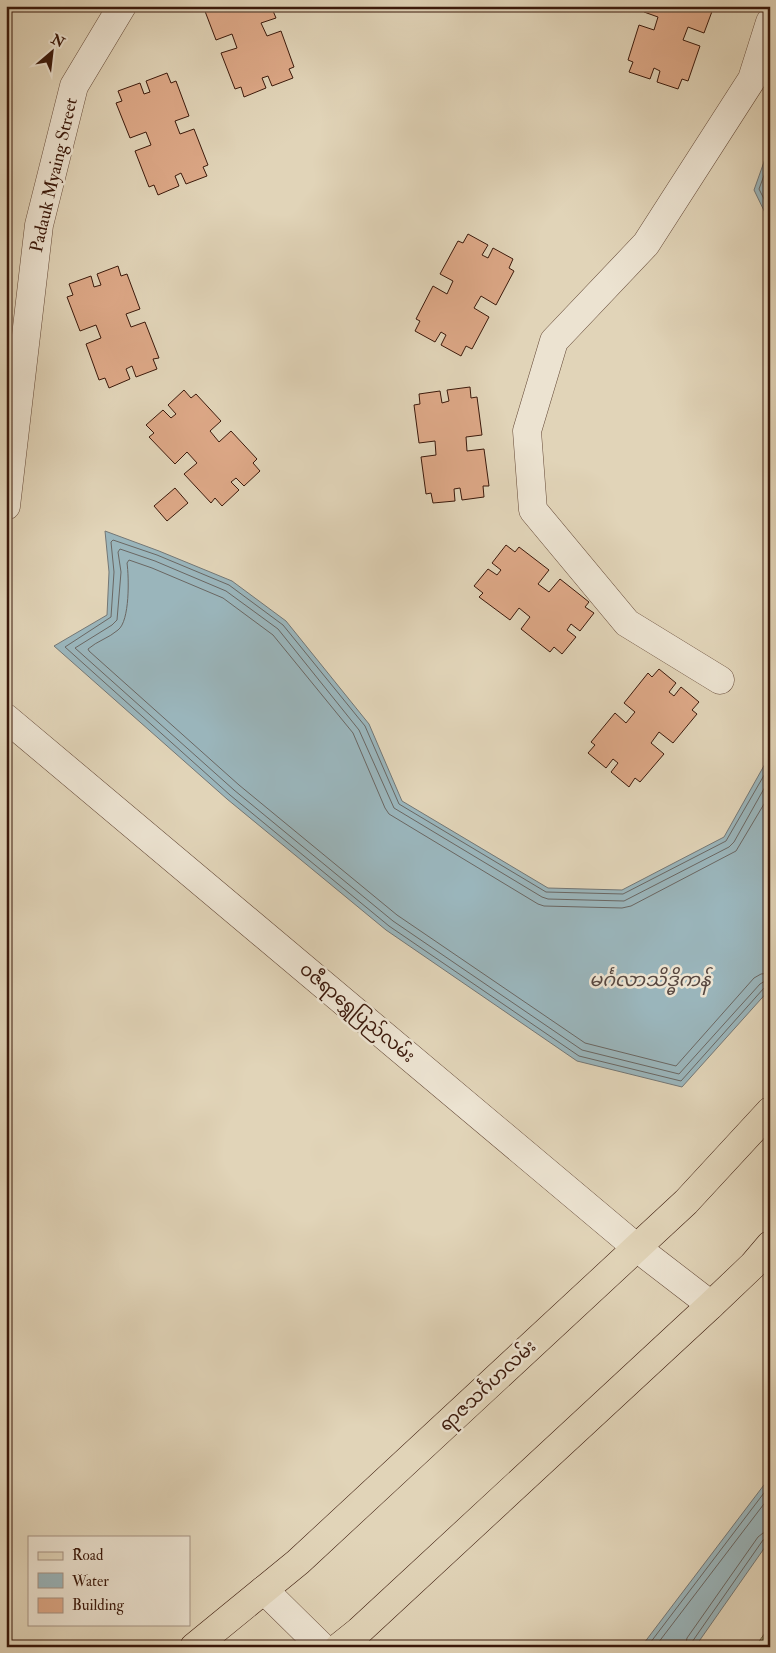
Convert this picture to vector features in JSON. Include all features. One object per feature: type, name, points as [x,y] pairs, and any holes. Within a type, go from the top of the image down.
[{"type":"main road","name":"ရာဇသင်္ဂဟလမ်း","points":[[194,1647],[298,1562],[637,1248],[686,1202],[770,1111]]},
{"type":"main road","points":[[339,1647],[359,1631],[711,1305],[753,1265],[770,1245]]},
{"type":"street","name":"Padauk Myaing Street","points":[[6,506],[38,225],[74,86],[122,6]]},
{"type":"street","points":[[720,680],[627,623],[533,510],[527,431],[554,341],[646,244],[752,79],[770,22]]},
{"type":"street","name":"ဝဇီရာရွှေပြည်လမ်း","points":[[6,718],[637,1248],[711,1305]]},
{"type":"street","points":[[264,1590],[322,1647]]},
{"type":"green space","points":[[770,1626],[770,1647],[755,1647]]},
{"type":"water","points":[[770,145],[770,223],[754,190]]},
{"type":"water","name":"မင်္ဂလာသိဒ္ဓိကန်","points":[[105,531],[232,581],[286,621],[369,724],[402,801],[548,888],[622,890],[724,837],[770,755],[770,989],[682,1087],[577,1061],[386,930],[227,799],[54,646],[107,615],[109,572]]},
{"type":"water","points":[[770,1477],[770,1540],[695,1647],[641,1647]]},
{"type":"building","points":[[203,6],[271,6],[276,18],[261,23],[267,36],[281,31],[294,67],[289,69],[293,78],[272,86],[268,76],[262,78],[266,88],[244,97],[241,87],[235,89],[221,53],[237,48],[232,34],[216,40]]},
{"type":"building","points":[[646,6],[714,6],[704,33],[688,27],[683,40],[700,46],[688,81],[682,79],[678,89],[657,82],[660,71],[654,68],[650,79],[629,72],[633,62],[628,60],[639,25],[654,30],[658,17],[644,12]]},
{"type":"building","points":[[6,55],[10,55],[10,78],[6,77]]},
{"type":"building","points":[[167,73],[171,83],[176,81],[189,116],[175,121],[180,134],[194,129],[208,165],[203,167],[207,176],[186,184],[181,173],[175,176],[179,186],[158,195],[154,185],[149,187],[135,151],[151,145],[146,132],[130,138],[116,103],[122,101],[118,91],[140,83],[144,94],[150,92],[146,81]]},
{"type":"building","points":[[6,84],[10,84],[10,107],[6,107]]},
{"type":"building","points":[[468,234],[488,245],[482,255],[488,258],[493,248],[513,259],[509,268],[514,271],[496,305],[481,296],[474,308],[489,317],[472,349],[466,346],[461,356],[441,345],[446,335],[441,332],[435,342],[415,331],[420,321],[416,319],[433,286],[447,294],[453,281],[440,274],[458,241],[463,243]]},
{"type":"building","points":[[118,266],[121,276],[127,274],[140,309],[126,314],[131,327],[145,322],[159,358],[153,359],[157,369],[136,377],[132,366],[126,369],[130,379],[109,388],[105,378],[99,380],[86,344],[101,338],[96,325],[80,331],[67,297],[73,295],[69,284],[91,276],[94,287],[101,285],[97,274]]},
{"type":"building","points":[[470,387],[471,398],[477,397],[482,435],[466,437],[467,451],[484,449],[489,486],[483,486],[484,497],[462,500],[460,488],[454,489],[455,501],[433,503],[431,493],[426,494],[421,457],[436,455],[435,441],[419,443],[414,405],[420,404],[419,394],[440,391],[442,403],[449,401],[447,390]]},
{"type":"building","points":[[184,390],[191,398],[196,394],[221,421],[210,431],[219,442],[231,431],[257,459],[253,463],[260,471],[244,486],[236,478],[231,482],[239,490],[222,506],[215,498],[211,503],[184,474],[197,463],[187,452],[175,464],[149,437],[154,433],[146,425],[163,410],[171,418],[176,414],[168,405]]},
{"type":"building","points":[[175,488],[188,503],[167,521],[154,506]]},
{"type":"building","points":[[506,545],[515,552],[519,547],[549,570],[538,584],[549,592],[560,579],[589,602],[585,607],[594,613],[580,631],[571,624],[567,630],[576,637],[562,654],[554,647],[550,652],[521,629],[530,617],[519,608],[510,620],[479,597],[483,593],[474,586],[488,569],[497,575],[501,570],[492,563]]},
{"type":"building","points":[[659,669],[676,683],[669,692],[674,696],[681,687],[699,702],[692,710],[697,714],[673,743],[659,732],[651,743],[664,754],[640,782],[635,778],[629,787],[611,772],[618,763],[613,759],[606,768],[588,753],[595,745],[591,742],[615,713],[626,723],[635,712],[624,703],[648,673],[652,677]]}]
